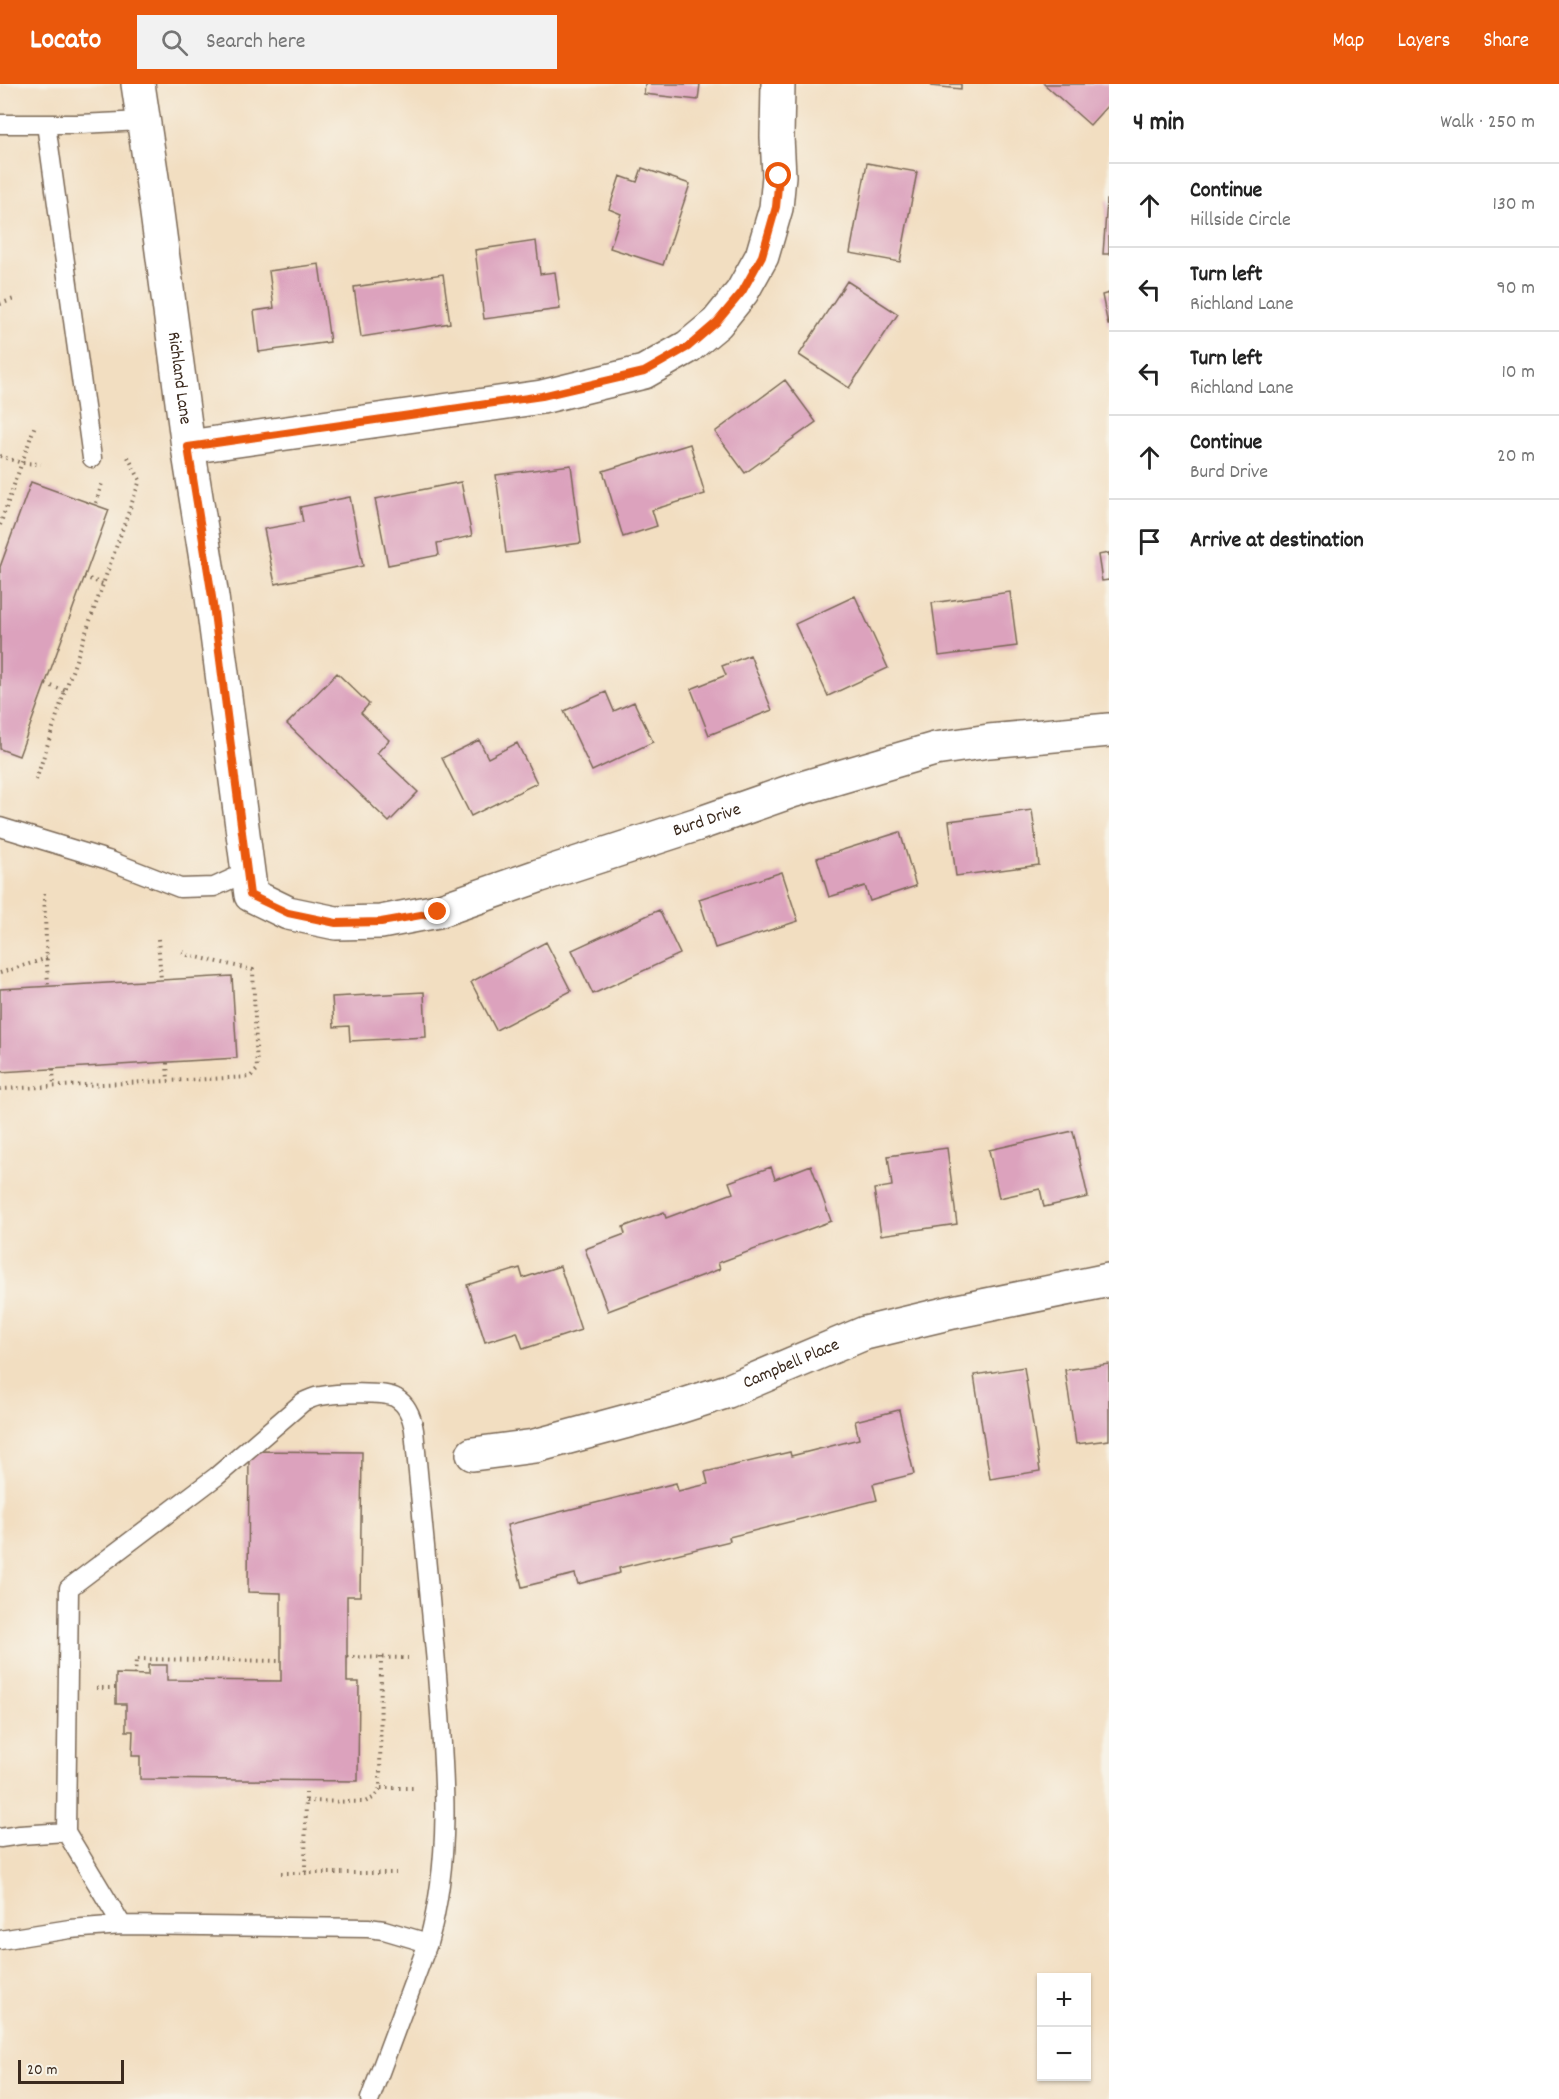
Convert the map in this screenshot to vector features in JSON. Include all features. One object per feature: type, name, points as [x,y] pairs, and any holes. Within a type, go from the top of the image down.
[{"type":"street","name":"Richland Lane","points":[[138,84],[188,447],[212,597],[250,895],[288,913],[310,918]]},
{"type":"street","points":[[188,447],[542,396],[644,372],[688,347],[717,322],[736,300],[762,256],[776,207],[779,176],[778,84]]},
{"type":"street","name":"Burd Drive","points":[[310,918],[336,923],[381,922],[438,912],[537,876],[688,828],[792,791],[935,749],[988,741],[1109,730]]},
{"type":"street","name":"Campbell Place","points":[[473,1454],[535,1446],[672,1409],[728,1391],[865,1333],[952,1312],[1109,1280]]},
{"type":"lane","points":[[0,124],[143,121]]},
{"type":"lane","points":[[46,124],[92,458]]},
{"type":"lane","points":[[0,827],[108,860],[180,888],[214,887],[247,872]]},
{"type":"lane","points":[[122,1925],[66,1832],[69,1588],[217,1476],[303,1402],[319,1396],[389,1395],[397,1398],[412,1416],[414,1430],[445,1777],[440,1890],[428,1943],[370,2099]]},
{"type":"lane","points":[[0,1838],[66,1832]]},
{"type":"lane","points":[[0,1940],[70,1929],[122,1925],[368,1928],[384,1930],[428,1943]]},
{"type":"path","points":[[0,304],[17,298]]},
{"type":"path","points":[[0,525],[35,425]]},
{"type":"path","points":[[36,780],[140,480],[127,455]]},
{"type":"path","points":[[0,456],[22,463],[41,464]]},
{"type":"path","points":[[84,578],[104,584]]},
{"type":"path","points":[[46,684],[65,691]]},
{"type":"path","points":[[44,893],[48,987]]},
{"type":"path","points":[[158,939],[161,980]]},
{"type":"path","points":[[0,1089],[250,1077],[257,1070],[253,970],[188,955],[180,950]]},
{"type":"path","points":[[0,973],[48,958]]},
{"type":"path","points":[[167,1063],[168,1081]]},
{"type":"path","points":[[53,1069],[54,1087]]},
{"type":"path","points":[[347,1657],[418,1658]]},
{"type":"path","points":[[306,1801],[365,1802],[375,1797],[380,1788],[381,1657]]},
{"type":"path","points":[[135,1675],[136,1659],[281,1660]]},
{"type":"path","points":[[95,1688],[116,1688]]},
{"type":"path","points":[[380,1788],[420,1788]]},
{"type":"path","points":[[305,1872],[306,1793]]},
{"type":"path","points":[[281,1872],[396,1873]]},
{"type":"building","points":[[645,84],[700,84],[698,100],[644,94]]},
{"type":"building","points":[[931,84],[961,84],[961,89],[931,86]]},
{"type":"building","points":[[1044,84],[1109,84],[1109,104],[1090,125]]},
{"type":"building","points":[[867,163],[917,172],[900,262],[850,253]]},
{"type":"building","points":[[642,168],[690,184],[663,265],[610,248],[621,214],[609,209],[620,176],[637,182]]},
{"type":"building","points":[[1107,200],[1109,200],[1109,254],[1103,254]]},
{"type":"building","points":[[536,241],[540,274],[555,272],[560,309],[484,319],[475,250]]},
{"type":"building","points":[[319,264],[330,342],[259,352],[254,311],[274,308],[269,271]]},
{"type":"building","points":[[443,274],[450,323],[361,337],[354,287]]},
{"type":"building","points":[[847,281],[898,314],[849,388],[799,355]]},
{"type":"building","points":[[1109,293],[1109,325],[1108,325],[1102,295]]},
{"type":"building","points":[[785,380],[816,422],[745,473],[715,432]]},
{"type":"building","points":[[690,444],[705,494],[652,510],[657,526],[623,537],[603,471]]},
{"type":"building","points":[[571,465],[581,543],[506,553],[496,475]]},
{"type":"building","points":[[31,482],[109,510],[19,756],[0,749],[0,567]]},
{"type":"building","points":[[461,482],[472,536],[437,543],[439,555],[388,565],[375,499]]},
{"type":"building","points":[[350,497],[363,566],[275,584],[264,529],[303,522],[300,507]]},
{"type":"building","points":[[1109,553],[1109,580],[1102,581],[1098,555]]},
{"type":"building","points":[[1010,592],[1017,646],[939,656],[932,603]]},
{"type":"building","points":[[855,596],[888,668],[828,696],[795,624]]},
{"type":"building","points":[[750,655],[772,710],[709,735],[691,689],[726,675],[722,666]]},
{"type":"building","points":[[337,673],[369,704],[361,713],[389,740],[377,753],[418,792],[389,822],[287,724]]},
{"type":"building","points":[[606,692],[614,711],[634,702],[653,742],[592,771],[564,711]]},
{"type":"building","points":[[479,740],[488,758],[517,743],[537,783],[471,816],[442,758]]},
{"type":"building","points":[[1032,810],[1039,865],[956,876],[949,821]]},
{"type":"building","points":[[900,832],[916,886],[870,901],[865,886],[829,897],[817,858]]},
{"type":"building","points":[[782,872],[798,921],[715,948],[699,899]]},
{"type":"building","points":[[659,910],[680,954],[593,994],[572,950]]},
{"type":"building","points":[[546,942],[571,991],[496,1030],[471,982]]},
{"type":"building","points":[[232,976],[237,1058],[0,1072],[0,989]]},
{"type":"building","points":[[424,992],[426,1037],[350,1041],[349,1026],[334,1027],[332,997]]},
{"type":"building","points":[[1073,1131],[1088,1197],[1044,1207],[1040,1189],[999,1198],[989,1150]]},
{"type":"building","points":[[947,1148],[957,1224],[881,1235],[874,1189],[892,1186],[888,1156]]},
{"type":"building","points":[[811,1165],[831,1221],[718,1263],[720,1269],[608,1311],[585,1249],[625,1234],[623,1227],[664,1212],[666,1218],[733,1193],[729,1182],[771,1167],[775,1179]]},
{"type":"building","points":[[560,1266],[581,1330],[523,1349],[517,1332],[485,1342],[467,1285],[520,1268],[523,1278]]},
{"type":"building","points":[[1109,1364],[1109,1440],[1076,1444],[1065,1370]]},
{"type":"building","points":[[1024,1367],[1040,1471],[990,1479],[974,1375]]},
{"type":"building","points":[[899,1410],[914,1474],[873,1484],[877,1500],[729,1537],[730,1541],[619,1568],[620,1573],[578,1584],[575,1574],[522,1587],[507,1525],[676,1483],[678,1491],[708,1484],[705,1472],[790,1452],[791,1456],[859,1439],[855,1421]]},
{"type":"building","points":[[249,1451],[362,1452],[360,1596],[347,1596],[347,1682],[359,1682],[358,1781],[140,1779],[140,1756],[132,1756],[133,1731],[126,1731],[126,1704],[116,1704],[116,1674],[148,1675],[148,1665],[167,1665],[167,1680],[281,1681],[281,1593],[248,1592]]},
{"type":"route","points":[[438,912],[381,922],[336,923],[288,913],[250,895],[212,597],[188,447],[542,396],[644,372],[688,347],[717,322],[742,292],[762,256],[776,207],[779,176]]}]
